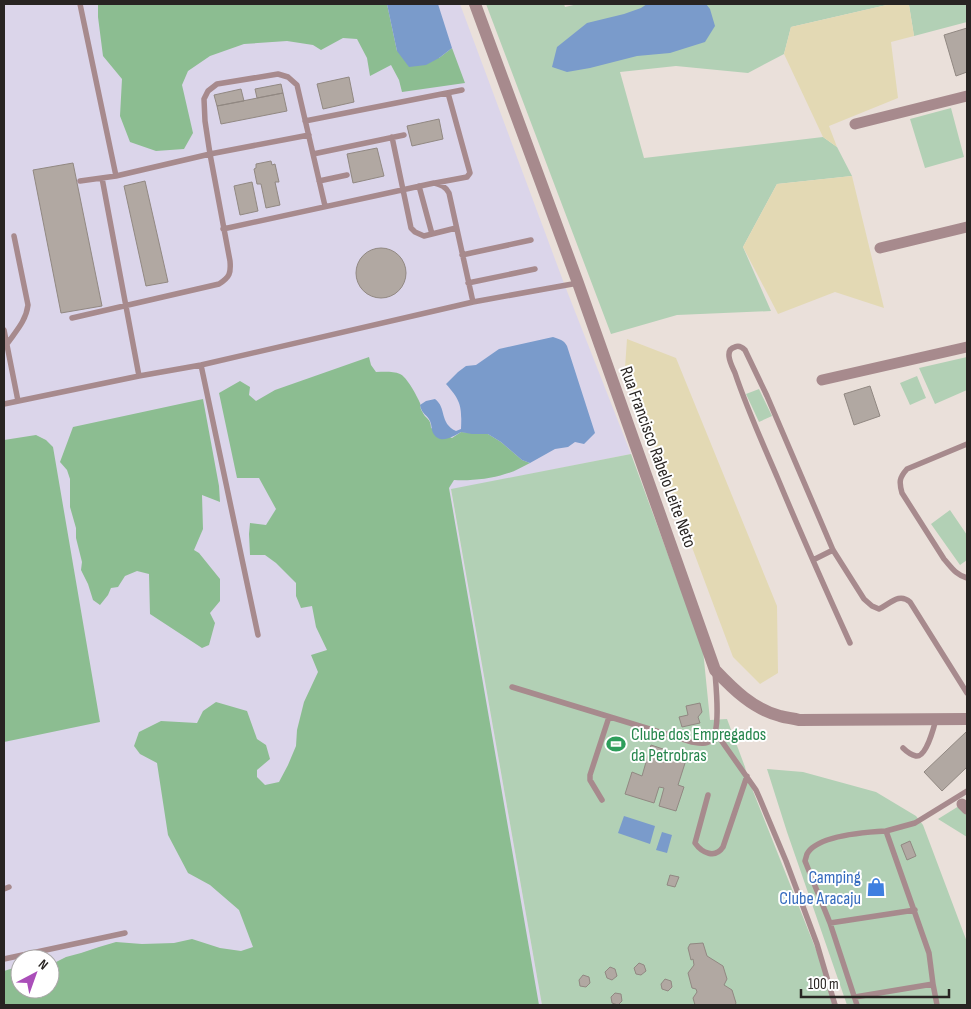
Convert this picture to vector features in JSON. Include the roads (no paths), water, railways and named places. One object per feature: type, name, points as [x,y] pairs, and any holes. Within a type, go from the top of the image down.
[{"type":"street","name":"Rua Francisco Rabelo Leite Neto","points":[[475,4],[578,283],[715,670],[753,704],[778,716],[799,720],[967,719]]},
{"type":"street","points":[[855,124],[967,96]]},
{"type":"street","points":[[880,248],[967,227]]},
{"type":"street","points":[[822,380],[967,347]]},
{"type":"lane","points":[[80,4],[116,176]]},
{"type":"lane","points":[[72,318],[219,284],[227,278],[231,271],[230,261],[205,121],[204,99],[208,91],[218,84],[278,74],[288,76],[297,85],[325,206]]},
{"type":"lane","points":[[305,122],[462,90]]},
{"type":"lane","points":[[223,229],[467,177],[470,173],[448,93]]},
{"type":"lane","points":[[80,181],[116,176],[210,154],[309,135]]},
{"type":"lane","points":[[313,154],[404,135]]},
{"type":"lane","points":[[392,137],[411,228],[424,236],[456,228]]},
{"type":"lane","points":[[319,182],[347,175]]},
{"type":"lane","points":[[102,178],[140,376]]},
{"type":"lane","points":[[434,183],[445,187],[448,192],[473,302]]},
{"type":"lane","points":[[419,186],[432,234]]},
{"type":"lane","points":[[7,344],[27,314],[28,305],[14,236]]},
{"type":"lane","points":[[462,255],[531,240]]},
{"type":"lane","points":[[468,283],[535,269]]},
{"type":"lane","points":[[4,404],[201,365],[473,302],[578,283]]},
{"type":"lane","points":[[4,330],[18,401]]},
{"type":"lane","points":[[850,643],[743,398],[728,355],[732,348],[737,346],[745,350],[748,356],[833,550],[864,599],[879,609],[897,599],[906,598],[967,693]]},
{"type":"lane","points":[[201,365],[258,635]]},
{"type":"lane","points":[[967,444],[908,469],[902,475],[900,483],[902,493],[944,559],[959,576],[967,578]]},
{"type":"lane","points":[[813,560],[833,550]]},
{"type":"lane","points":[[512,687],[704,744],[711,740],[716,733],[715,670]]},
{"type":"lane","points":[[602,800],[590,780],[590,775],[609,716]]},
{"type":"lane","points":[[902,748],[916,756],[920,756],[924,752],[936,719]]},
{"type":"lane","points":[[716,733],[747,776],[760,799],[786,861],[817,944],[835,1005]]},
{"type":"lane","points":[[708,795],[695,843],[702,851],[709,854],[721,851],[723,847],[747,776]]},
{"type":"lane","points":[[857,1005],[830,923],[805,861],[807,854],[820,842],[857,833],[886,831],[915,823],[967,791]]},
{"type":"lane","points":[[886,831],[929,952],[937,1005]]},
{"type":"lane","points":[[830,923],[915,910]]},
{"type":"lane","points":[[4,959],[125,933]]},
{"type":"lane","points":[[854,997],[933,984]]},
{"type":"water","points":[[387,4],[438,4],[452,48],[426,65],[409,67],[397,51]]},
{"type":"water","points":[[647,4],[706,4],[710,9],[715,26],[705,42],[670,53],[637,56],[567,72],[552,67],[557,47],[587,23],[624,14]]},
{"type":"water","points":[[553,337],[563,341],[567,346],[595,433],[584,444],[575,442],[568,447],[555,449],[530,463],[522,460],[501,442],[488,434],[461,432],[446,439],[436,437],[432,432],[430,421],[420,405],[435,399],[441,407],[447,424],[456,431],[461,429],[460,404],[446,384],[458,372],[466,366],[476,365],[499,349]]},
{"type":"water","points":[[624,816],[655,826],[650,844],[618,833]]},
{"type":"water","points":[[662,832],[672,835],[667,853],[656,850]]},
{"type":"place","name":"Clube dos Empregados da Petrobras","points":[[616,744]]},
{"type":"place","name":"Camping Clube Aracaju","points":[[876,887]]}]
